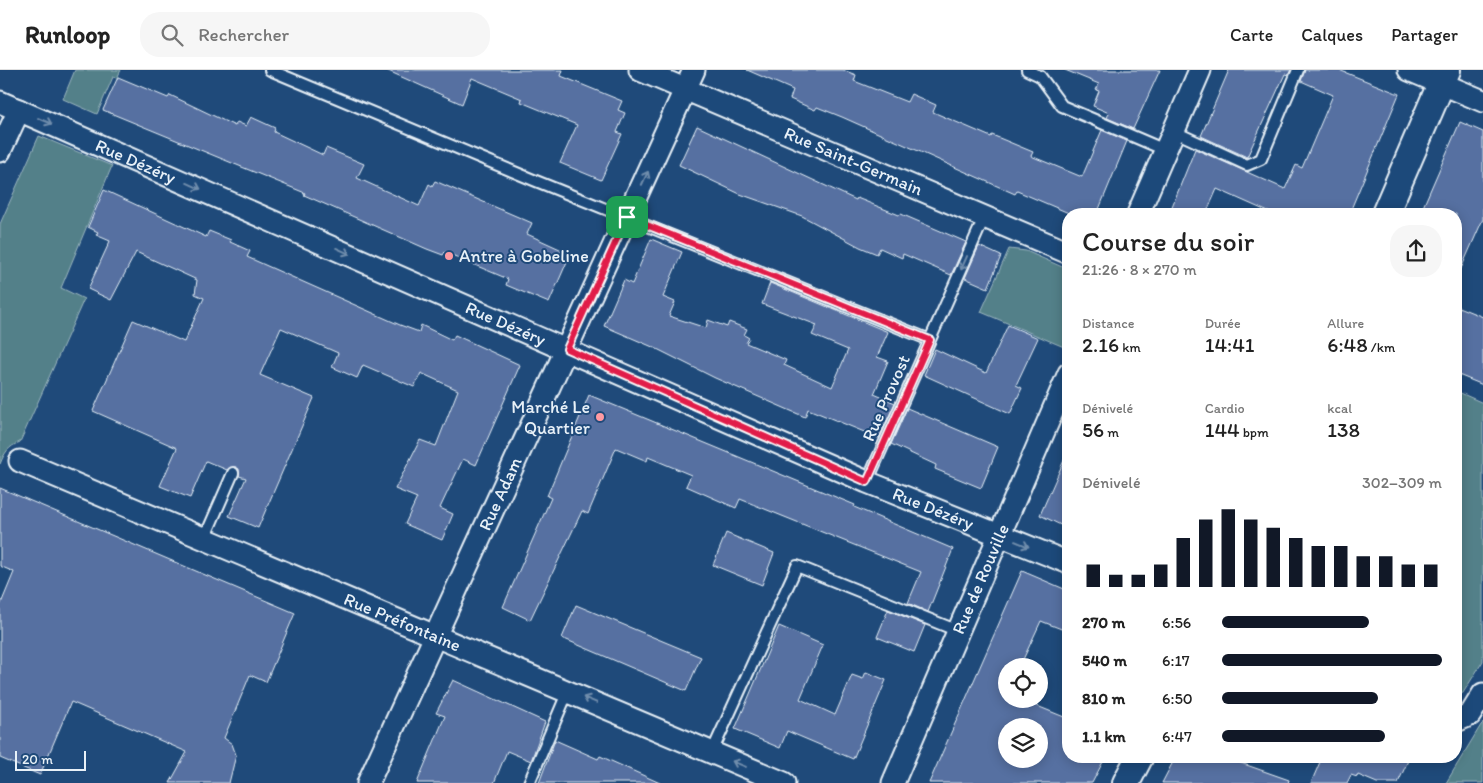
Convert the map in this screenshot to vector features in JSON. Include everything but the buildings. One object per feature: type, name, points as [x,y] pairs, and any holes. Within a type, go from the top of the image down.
[{"type":"street","name":"Rue Saint-Germain","points":[[640,70],[690,79],[984,218],[1062,250]]},
{"type":"street","points":[[1141,208],[1200,70]]},
{"type":"street","points":[[1409,70],[1444,77],[1483,101]]},
{"type":"street","points":[[1388,208],[1444,77]]},
{"type":"street","name":"Rue Adam","points":[[368,783],[690,79]]},
{"type":"street","points":[[0,151],[9,106]]},
{"type":"street","name":"Rue Dézéry","points":[[9,106],[867,482],[1062,560]]},
{"type":"street","name":"Rue de Rouville","points":[[893,783],[1062,389]]},
{"type":"street","name":"Rue Préfontaine","points":[[20,461],[205,537],[784,783]]},
{"type":"street","points":[[1462,719],[1470,716],[1483,694]]},
{"type":"street","points":[[1126,783],[1136,763]]},
{"type":"lane","points":[[270,70],[930,340]]},
{"type":"lane","points":[[1027,70],[1040,76],[1062,106],[1247,164],[1261,159],[1298,70]]},
{"type":"lane","name":"Rue Provost","points":[[867,482],[984,218]]},
{"type":"lane","points":[[205,537],[232,473]]},
{"type":"lane","points":[[712,752],[797,566],[958,631]]},
{"type":"lane","points":[[529,783],[568,691]]},
{"type":"green space","points":[[75,70],[121,70],[117,78],[113,77],[97,114],[63,99]]},
{"type":"green space","points":[[39,136],[112,166],[61,288],[84,299],[20,442],[7,450],[0,464],[0,224]]},
{"type":"green space","points":[[1009,249],[1026,251],[1062,267],[1062,346],[981,312]]},
{"type":"green space","points":[[1462,394],[1483,403],[1483,661],[1463,693]]},
{"type":"green space","points":[[1483,723],[1483,783],[1446,783],[1458,763],[1462,763],[1462,756]]},
{"type":"place","name":"Antre à Gobeline","points":[[449,256]]},
{"type":"place","name":"Marché Le Quartier","points":[[600,417]]},
{"type":"route","points":[[627,217],[930,340],[867,482],[567,349],[627,217]]}]
